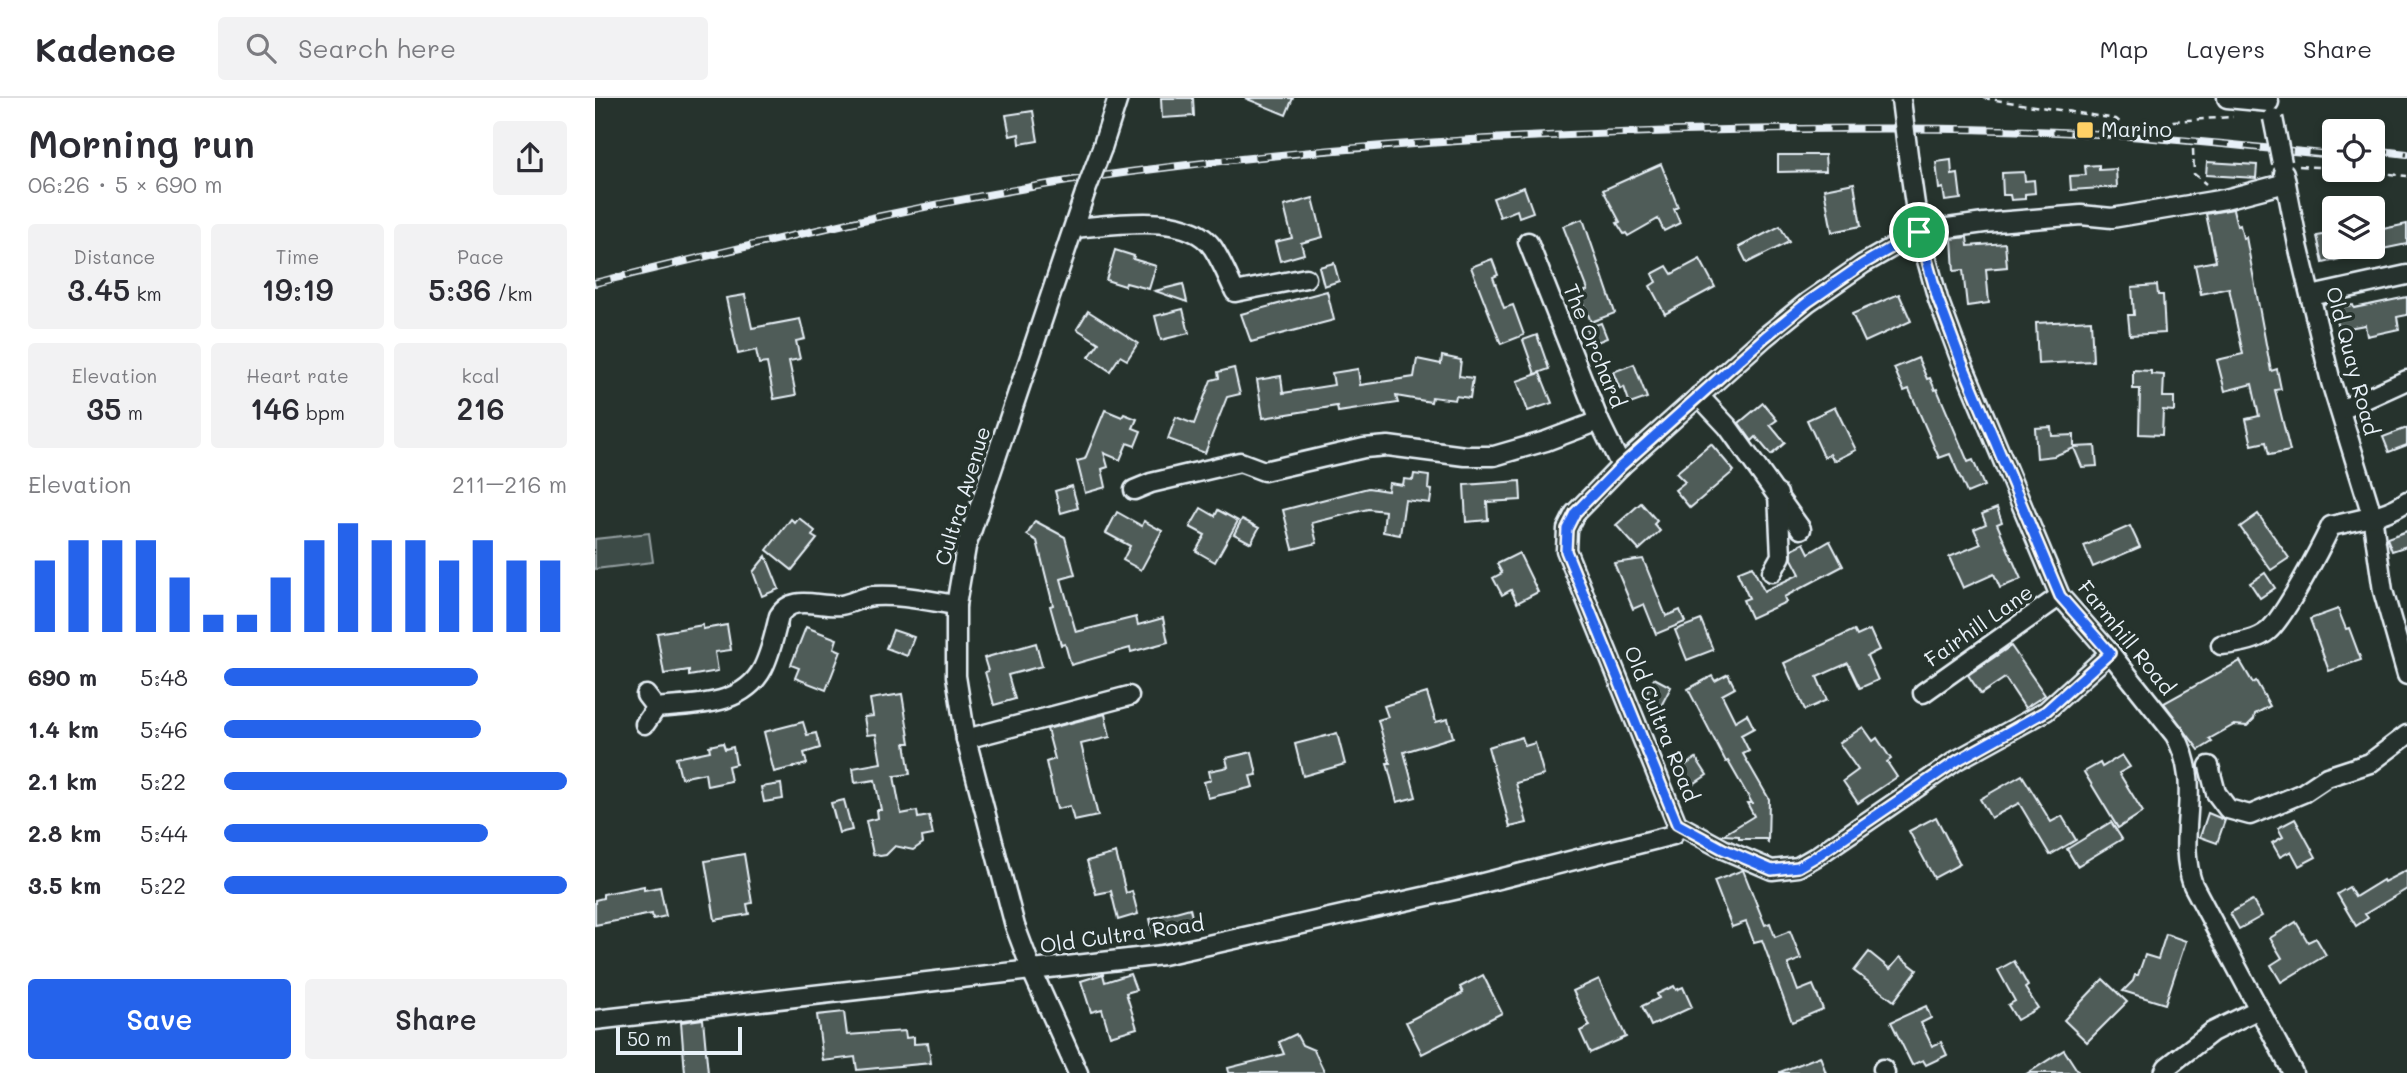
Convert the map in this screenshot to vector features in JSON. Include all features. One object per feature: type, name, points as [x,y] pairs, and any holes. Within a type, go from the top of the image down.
[{"type":"street","name":"Cultra Avenue","points":[[1078,1073],[1015,926],[966,739],[956,676],[956,605],[967,547],[1118,98]]},
{"type":"street","points":[[2227,98],[2270,106]]},
{"type":"street","name":"Farmhill Road","points":[[1901,99],[1919,232],[1938,299],[1960,358],[2060,596],[2110,653],[2182,747],[2190,784],[2185,839],[2189,873],[2293,1073]]},
{"type":"street","name":"Old Quay Road","points":[[2270,106],[2298,245],[2331,382],[2372,515],[2383,591],[2407,675]]},
{"type":"street","points":[[1919,232],[1984,223],[2081,215],[2112,218],[2225,199],[2284,171]]},
{"type":"street","points":[[1075,228],[1159,223],[1187,228],[1212,246],[1235,292],[1305,278]]},
{"type":"street","name":"Old Cultra Road","points":[[1033,971],[1163,955],[1292,928],[1673,835],[1677,824],[1566,551],[1567,529],[1575,513],[1621,466],[1808,302],[1863,264],[1919,232]]},
{"type":"street","name":"The Orchard","points":[[1528,242],[1599,421],[1621,466]]},
{"type":"street","points":[[2311,296],[2407,275]]},
{"type":"street","points":[[2341,410],[2407,380]]},
{"type":"street","points":[[1699,396],[1728,427],[1801,529]]},
{"type":"street","points":[[1134,490],[1151,483],[1240,462],[1264,471],[1364,448],[1388,446],[1465,456],[1494,456],[1599,421]]},
{"type":"street","points":[[1772,572],[1781,556],[1778,494]]},
{"type":"street","points":[[2221,645],[2239,643],[2268,631],[2284,609],[2331,526],[2372,515],[2407,501]]},
{"type":"street","points":[[645,724],[651,701],[715,702],[743,691],[764,666],[779,616],[782,610],[792,604],[840,605],[870,596],[891,596],[956,605]]},
{"type":"street","name":"Fairhill Lane","points":[[1923,693],[2060,596]]},
{"type":"street","points":[[1677,824],[1723,849],[1772,870],[1798,867],[1958,760],[2046,711],[2110,653]]},
{"type":"street","points":[[966,739],[1129,696]]},
{"type":"street","points":[[2209,766],[2215,793],[2228,809],[2250,815],[2303,793],[2327,777],[2370,763],[2407,735]]},
{"type":"street","points":[[595,1020],[1033,971]]},
{"type":"street","points":[[2164,1073],[2212,1032],[2259,1009]]},
{"type":"path","points":[[1983,98],[2116,119],[2122,124]]},
{"type":"path","points":[[2162,128],[2173,121],[2233,117]]},
{"type":"path","points":[[2193,149],[2194,174],[2225,199]]},
{"type":"path","points":[[2284,171],[2322,168]]},
{"type":"path","points":[[2385,174],[2407,176]]},
{"type":"shaded area","points":[[649,533],[653,562],[595,569],[595,539]]},
{"type":"building","points":[[1161,98],[1193,98],[1194,116],[1162,118]]},
{"type":"building","points":[[1245,98],[1293,98],[1286,115]]},
{"type":"building","points":[[1033,111],[1038,141],[1020,144],[1019,134],[1010,136],[1006,115]]},
{"type":"building","points":[[1778,155],[1825,155],[1826,171],[1778,172]]},
{"type":"building","points":[[1951,160],[1952,175],[1958,174],[1961,199],[1945,201],[1943,188],[1939,189],[1936,162]]},
{"type":"building","points":[[2207,162],[2257,165],[2256,178],[2206,175]]},
{"type":"building","points":[[1661,164],[1678,207],[1674,209],[1680,223],[1664,231],[1658,219],[1628,236],[1617,223],[1620,222],[1603,190]]},
{"type":"building","points":[[2099,165],[2099,170],[2116,169],[2117,187],[2071,190],[2070,176],[2086,175],[2085,166]]},
{"type":"building","points":[[2024,172],[2025,181],[2034,180],[2035,193],[2025,194],[2025,199],[2011,200],[2010,195],[2003,195],[2002,173]]},
{"type":"building","points":[[1854,183],[1861,226],[1832,232],[1824,189]]},
{"type":"building","points":[[1524,187],[1533,212],[1519,217],[1517,210],[1500,217],[1493,198]]},
{"type":"building","points":[[1313,198],[1323,237],[1301,243],[1304,254],[1280,261],[1275,242],[1292,238],[1284,206]]},
{"type":"building","points":[[2233,209],[2237,226],[2240,225],[2243,238],[2246,237],[2271,371],[2277,369],[2281,389],[2275,390],[2290,451],[2269,455],[2266,442],[2252,445],[2246,419],[2259,416],[2252,384],[2225,391],[2217,360],[2243,354],[2229,288],[2201,294],[2195,265],[2216,261],[2206,214]]},
{"type":"building","points":[[1583,219],[1615,313],[1591,322],[1580,293],[1588,290],[1563,226]]},
{"type":"building","points":[[2407,224],[2407,244],[2385,249],[2385,229]]},
{"type":"building","points":[[1780,226],[1789,242],[1747,263],[1739,247]]},
{"type":"building","points":[[2322,235],[2322,258],[2317,236]]},
{"type":"building","points":[[1967,237],[1968,246],[2005,243],[2007,267],[1986,269],[1989,303],[1967,306],[1963,270],[1954,271],[1952,239]]},
{"type":"building","points":[[1115,250],[1156,266],[1149,289],[1106,280]]},
{"type":"building","points":[[1492,259],[1498,275],[1493,277],[1504,308],[1513,305],[1524,335],[1501,344],[1471,267]]},
{"type":"building","points":[[1700,259],[1715,287],[1665,314],[1650,286],[1656,282],[1652,274],[1667,266],[1672,274]]},
{"type":"building","points":[[2322,259],[2340,259],[2323,263]]},
{"type":"building","points":[[1334,263],[1339,281],[1324,286],[1319,267]]},
{"type":"building","points":[[1183,284],[1187,302],[1155,291]]},
{"type":"building","points":[[2157,285],[2158,295],[2163,295],[2165,333],[2130,335],[2128,315],[2134,315],[2132,287]]},
{"type":"building","points":[[1327,291],[1334,320],[1251,342],[1241,314]]},
{"type":"building","points":[[1899,294],[1911,321],[1865,342],[1852,314]]},
{"type":"building","points":[[745,295],[752,328],[800,319],[805,339],[796,341],[800,359],[789,361],[796,395],[774,399],[767,363],[759,364],[756,350],[738,354],[726,298]]},
{"type":"building","points":[[2407,297],[2407,315],[2397,317],[2399,329],[2367,336],[2365,325],[2338,330],[2334,308],[2353,305],[2354,308]]},
{"type":"building","points":[[1183,309],[1189,333],[1161,340],[1155,316]]},
{"type":"building","points":[[1088,311],[1138,343],[1127,360],[1120,356],[1110,371],[1089,357],[1099,343],[1077,329]]},
{"type":"building","points":[[2091,320],[2093,361],[2038,364],[2036,323]]},
{"type":"building","points":[[1601,323],[1607,338],[1592,344],[1586,328]]},
{"type":"building","points":[[1537,335],[1549,369],[1535,374],[1523,340]]},
{"type":"building","points":[[1442,356],[1461,360],[1459,376],[1473,378],[1470,398],[1456,396],[1455,400],[1432,397],[1431,402],[1396,396],[1398,403],[1338,412],[1337,406],[1263,418],[1257,380],[1281,376],[1283,393],[1334,385],[1332,373],[1358,369],[1360,385],[1414,377],[1417,359],[1441,364]]},
{"type":"building","points":[[1918,358],[1927,379],[1930,378],[1935,390],[1937,389],[1968,462],[1973,460],[1984,486],[1967,493],[1950,454],[1939,458],[1909,389],[1904,391],[1894,368]]},
{"type":"building","points":[[1634,364],[1647,398],[1630,404],[1624,387],[1620,389],[1613,372]]},
{"type":"building","points":[[1234,368],[1240,394],[1227,397],[1205,453],[1168,439],[1176,417],[1194,424],[1211,380],[1219,378],[1218,372]]},
{"type":"building","points":[[2133,370],[2164,375],[2163,397],[2174,397],[2174,411],[2163,410],[2162,435],[2139,434],[2140,389],[2133,389]]},
{"type":"building","points":[[1540,373],[1552,403],[1528,411],[1517,381]]},
{"type":"building","points":[[1763,403],[1777,420],[1770,425],[1785,443],[1771,455],[1756,437],[1752,441],[1739,423]]},
{"type":"building","points":[[1835,407],[1856,450],[1834,461],[1830,454],[1824,457],[1807,420]]},
{"type":"building","points":[[1105,410],[1122,417],[1124,414],[1137,419],[1133,428],[1141,431],[1135,446],[1127,443],[1120,460],[1104,453],[1108,467],[1102,469],[1106,487],[1085,493],[1077,461],[1085,459]]},
{"type":"building","points":[[2051,427],[2052,436],[2074,435],[2074,447],[2095,446],[2097,466],[2082,467],[2074,448],[2054,456],[2037,458],[2035,428]]},
{"type":"building","points":[[2407,428],[2407,445],[2389,452],[2383,437]]},
{"type":"building","points":[[1711,444],[1734,471],[1690,508],[1675,490],[1685,482],[1676,473]]},
{"type":"building","points":[[1414,474],[1429,476],[1428,489],[1432,490],[1430,503],[1405,500],[1400,535],[1383,532],[1385,511],[1368,509],[1312,523],[1317,543],[1293,549],[1283,510],[1368,488],[1388,491],[1389,483],[1403,485],[1404,479],[1413,480]]},
{"type":"building","points":[[1520,481],[1521,500],[1487,502],[1488,520],[1466,522],[1464,485]]},
{"type":"building","points":[[1072,486],[1078,508],[1061,513],[1055,491]]},
{"type":"building","points":[[1641,503],[1657,521],[1654,524],[1660,531],[1639,550],[1616,525]]},
{"type":"building","points":[[1201,508],[1215,516],[1218,510],[1238,521],[1215,562],[1196,551],[1205,535],[1190,527]]},
{"type":"building","points":[[1997,508],[2002,522],[1997,524],[2021,579],[2000,588],[1994,574],[1963,588],[1949,557],[1981,544],[1974,529],[1986,524],[1982,514]]},
{"type":"building","points":[[1117,512],[1142,526],[1144,521],[1162,531],[1141,570],[1123,560],[1130,546],[1106,533]]},
{"type":"building","points":[[2258,514],[2289,558],[2271,570],[2240,527]]},
{"type":"building","points":[[799,518],[815,531],[812,536],[817,539],[792,570],[767,550],[791,519],[795,523]]},
{"type":"building","points":[[1242,519],[1259,528],[1251,543],[1234,534]]},
{"type":"building","points":[[1035,521],[1065,537],[1075,575],[1061,579],[1076,632],[1136,617],[1138,625],[1163,618],[1168,642],[1131,652],[1130,648],[1071,665],[1065,644],[1061,645],[1050,606],[1053,605],[1037,541],[1027,535]]},
{"type":"building","points":[[2130,526],[2140,547],[2093,567],[2084,546]]},
{"type":"building","points":[[2407,531],[2407,546],[2392,551],[2387,538]]},
{"type":"building","points":[[1830,541],[1843,566],[1784,597],[1786,602],[1751,618],[1743,600],[1749,598],[1737,572],[1752,566],[1764,591],[1800,574],[1792,559],[1792,549],[1804,543],[1809,553]]},
{"type":"building","points":[[1519,553],[1538,592],[1517,603],[1511,590],[1502,595],[1493,578],[1502,573],[1497,564]]},
{"type":"building","points":[[766,556],[779,589],[762,596],[753,572]]},
{"type":"building","points":[[1643,559],[1666,616],[1680,610],[1685,622],[1656,634],[1644,604],[1633,609],[1614,563]]},
{"type":"building","points":[[2265,573],[2275,588],[2260,598],[2250,583]]},
{"type":"building","points":[[2338,609],[2346,629],[2349,628],[2361,660],[2329,671],[2310,619]]},
{"type":"building","points":[[1701,620],[1713,650],[1687,660],[1675,630]]},
{"type":"building","points":[[703,625],[703,629],[727,625],[731,650],[715,652],[718,671],[689,676],[689,670],[664,674],[657,633]]},
{"type":"building","points":[[806,627],[837,639],[834,648],[841,651],[826,690],[795,678],[799,668],[791,665]]},
{"type":"building","points":[[893,630],[914,637],[907,656],[886,648]]},
{"type":"building","points":[[1854,630],[1857,636],[1870,630],[1879,650],[1867,656],[1878,680],[1860,688],[1848,663],[1817,677],[1827,700],[1805,710],[1784,663]]},
{"type":"building","points":[[1036,643],[1042,666],[1008,675],[1015,699],[994,705],[984,658]]},
{"type":"building","points":[[2011,646],[2045,695],[2025,708],[2005,678],[1981,694],[1968,675]]},
{"type":"building","points":[[2240,661],[2253,683],[2256,681],[2270,706],[2255,714],[2247,726],[2234,725],[2209,739],[2212,742],[2199,750],[2164,703]]},
{"type":"building","points":[[1728,674],[1735,688],[1722,695],[1735,721],[1747,714],[1754,728],[1741,735],[1749,751],[1743,754],[1769,799],[1768,842],[1766,839],[1739,839],[1739,836],[1723,835],[1754,816],[1747,803],[1752,803],[1728,761],[1726,762],[1688,689],[1712,676],[1715,681]]},
{"type":"building","points":[[1654,678],[1671,687],[1660,708],[1643,699]]},
{"type":"building","points":[[1427,693],[1436,722],[1448,719],[1453,737],[1404,752],[1416,797],[1397,802],[1378,720],[1388,717],[1384,706]]},
{"type":"building","points":[[902,694],[910,743],[905,743],[910,774],[894,776],[901,814],[917,811],[918,818],[929,816],[933,835],[922,837],[923,843],[913,850],[895,846],[886,855],[880,856],[873,854],[866,821],[878,818],[877,810],[881,810],[875,780],[855,783],[853,768],[881,763],[876,734],[867,735],[864,717],[873,716],[870,699]]},
{"type":"building","points":[[1105,714],[1110,737],[1081,744],[1098,816],[1074,821],[1070,806],[1057,809],[1046,762],[1055,759],[1047,729]]},
{"type":"building","points":[[803,722],[807,735],[816,733],[820,748],[804,753],[807,764],[774,772],[764,732]]},
{"type":"building","points":[[1863,727],[1873,741],[1877,738],[1891,759],[1887,762],[1897,777],[1858,803],[1843,781],[1858,770],[1839,743]]},
{"type":"building","points":[[1337,733],[1345,764],[1303,776],[1295,744]]},
{"type":"building","points":[[1522,737],[1525,746],[1535,743],[1544,775],[1516,783],[1527,823],[1510,827],[1488,747]]},
{"type":"building","points":[[723,743],[725,749],[733,747],[736,764],[728,766],[731,781],[707,786],[705,773],[681,778],[676,758],[710,751],[709,746]]},
{"type":"building","points":[[1252,752],[1257,775],[1250,776],[1253,787],[1208,798],[1204,782],[1211,780],[1209,771],[1228,767],[1226,758]]},
{"type":"building","points":[[2122,755],[2130,767],[2119,773],[2143,812],[2118,828],[2084,772],[2100,763],[2102,767]]},
{"type":"building","points":[[1696,758],[1707,775],[1692,785],[1681,768]]},
{"type":"building","points":[[2022,775],[2051,822],[2062,816],[2076,840],[2050,855],[2019,803],[1991,818],[1980,799]]},
{"type":"building","points":[[781,784],[783,799],[764,802],[761,787]]},
{"type":"building","points":[[844,800],[852,830],[839,833],[831,803]]},
{"type":"building","points":[[2208,813],[2225,820],[2217,843],[2200,837]]},
{"type":"building","points":[[1936,817],[1960,864],[1934,878],[1909,831]]},
{"type":"building","points":[[2295,819],[2316,857],[2299,866],[2291,851],[2280,857],[2272,843],[2283,837],[2278,828]]},
{"type":"building","points":[[2111,822],[2122,839],[2077,866],[2067,849]]},
{"type":"building","points":[[1116,853],[1126,893],[1132,891],[1138,914],[1118,920],[1111,891],[1096,894],[1087,861]]},
{"type":"building","points":[[744,854],[752,903],[747,904],[749,914],[715,920],[705,861]]},
{"type":"building","points":[[1743,870],[1765,925],[1770,923],[1775,937],[1790,931],[1801,959],[1788,964],[1798,991],[1813,985],[1823,1009],[1792,1022],[1762,940],[1754,942],[1746,922],[1732,927],[1714,881]]},
{"type":"building","points":[[2407,870],[2407,889],[2365,914],[2368,918],[2356,926],[2337,894],[2349,887],[2355,897],[2383,880],[2384,882]]},
{"type":"building","points":[[644,886],[644,890],[660,887],[666,916],[653,919],[652,914],[595,925],[595,900],[603,898],[603,894]]},
{"type":"building","points":[[2252,900],[2262,916],[2239,929],[2230,913]]},
{"type":"building","points":[[1190,908],[1194,926],[1154,937],[1150,919]]},
{"type":"building","points":[[2296,922],[2308,942],[2316,938],[2326,955],[2281,982],[2271,965],[2282,958],[2270,938]]},
{"type":"building","points":[[2166,934],[2186,941],[2165,1004],[2123,991],[2135,975],[2138,975],[2145,955],[2158,959]]},
{"type":"building","points":[[1869,952],[1890,969],[1900,957],[1917,970],[1894,1001],[1854,971]]},
{"type":"building","points":[[2014,961],[2028,986],[2025,988],[2038,1008],[2017,1020],[2008,1005],[2015,1001],[1998,970]]},
{"type":"building","points":[[1103,974],[1105,982],[1130,974],[1136,990],[1126,993],[1137,1028],[1110,1036],[1102,1009],[1091,1012],[1081,981]]},
{"type":"building","points":[[1483,975],[1502,1013],[1422,1054],[1406,1022],[1463,993],[1460,987]]},
{"type":"building","points":[[1599,979],[1626,1037],[1590,1053],[1580,1031],[1590,1026],[1573,991]]},
{"type":"building","points":[[2103,979],[2127,1002],[2087,1042],[2064,1020]]},
{"type":"building","points":[[1674,986],[1676,990],[1683,987],[1692,1007],[1651,1026],[1642,1006],[1659,998],[1657,994]]},
{"type":"building","points":[[1926,1006],[1931,1018],[1921,1023],[1932,1046],[1941,1042],[1947,1055],[1926,1065],[1923,1060],[1912,1065],[1891,1022]]},
{"type":"building","points":[[844,1012],[847,1035],[905,1031],[906,1038],[914,1037],[914,1044],[928,1043],[931,1063],[857,1070],[855,1057],[823,1061],[817,1015]]},
{"type":"building","points":[[703,1019],[708,1073],[685,1073],[681,1022]]},
{"type":"building","points":[[1296,1034],[1302,1045],[1314,1050],[1325,1073],[1229,1073],[1228,1068],[1284,1054],[1279,1042]]},
{"type":"building","points":[[2064,1050],[2079,1073],[2028,1073]]},
{"type":"building","points":[[1820,1056],[1826,1073],[1780,1073],[1780,1072]]},
{"type":"railway","points":[[595,283],[861,220],[995,193],[1130,172],[1353,148],[1652,132],[1948,129],[2112,135],[2322,154]]},
{"type":"railway","points":[[2385,151],[2407,154]]},
{"type":"place","name":"Marino","points":[[2085,130]]},
{"type":"route","points":[[1919,232],[1938,299],[1960,358],[2060,596],[2110,653],[2046,711],[1958,760],[1817,856],[1798,867],[1772,870],[1723,849],[1677,824],[1566,551],[1567,529],[1580,507],[1621,466],[1765,337],[1808,302],[1863,264],[1919,232]]}]
